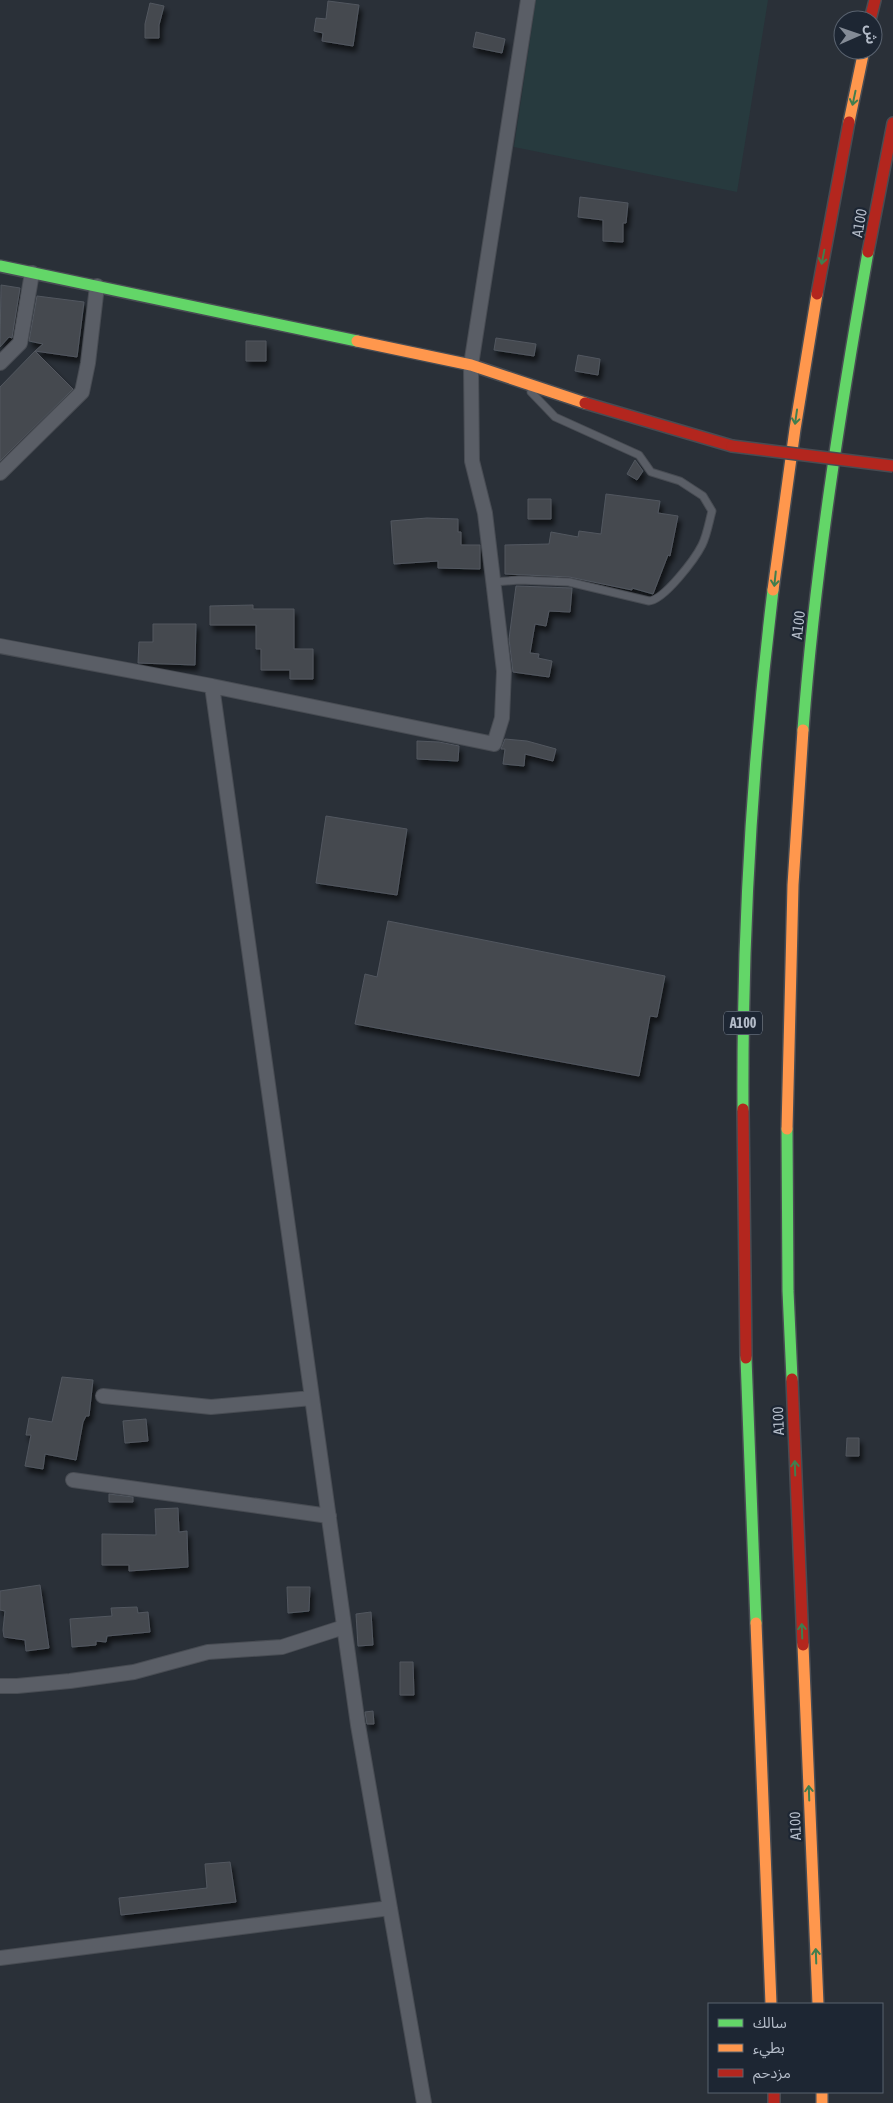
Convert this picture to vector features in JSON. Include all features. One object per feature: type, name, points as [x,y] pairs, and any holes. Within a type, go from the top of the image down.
[{"type":"main road","name":"A100","points":[[771,2003],[744,1279],[742,1126],[746,922],[752,810],[781,524],[818,282],[862,60]]},
{"type":"main road","name":"A100","points":[[818,2003],[788,1291],[787,1013],[796,828],[812,632],[843,401],[893,124]]},
{"type":"main road","points":[[0,266],[471,365],[524,384],[732,446],[893,466]]},
{"type":"street","points":[[0,646],[212,686],[494,744],[502,718],[504,671],[485,512],[472,461],[471,365],[528,0]]},
{"type":"street","points":[[0,363],[20,343],[32,273]]},
{"type":"street","points":[[0,473],[82,392],[88,363],[97,286]]},
{"type":"street","points":[[212,686],[358,1725],[424,2103]]},
{"type":"street","points":[[103,1396],[211,1407],[312,1398]]},
{"type":"street","points":[[73,1480],[328,1516]]},
{"type":"street","points":[[0,1686],[70,1681],[134,1672],[208,1652],[282,1647],[344,1627]]},
{"type":"street","points":[[0,1958],[390,1908]]},
{"type":"lane","points":[[494,582],[520,580],[569,582],[656,601],[673,585],[703,545],[712,511],[703,496],[680,481],[651,472],[639,455],[555,417],[524,384]]},
{"type":"green space","points":[[536,0],[768,0],[737,192],[514,147]]},
{"type":"building","points":[[328,1],[359,5],[353,46],[322,41],[323,33],[314,31],[316,18],[326,19]]},
{"type":"building","points":[[150,3],[164,6],[159,25],[159,38],[145,38],[145,24]]},
{"type":"building","points":[[476,32],[505,39],[502,53],[473,47]]},
{"type":"building","points":[[580,197],[628,203],[626,223],[623,223],[623,242],[603,241],[603,220],[578,217]]},
{"type":"building","points":[[1,285],[20,288],[12,338],[9,337],[0,347]]},
{"type":"building","points":[[37,296],[84,302],[77,357],[35,351],[43,344],[29,341]]},
{"type":"building","points":[[496,338],[536,344],[534,356],[494,350]]},
{"type":"building","points":[[246,341],[266,341],[266,361],[246,361]]},
{"type":"building","points":[[35,351],[73,389],[0,461],[0,387]]},
{"type":"building","points":[[578,355],[600,359],[598,375],[575,371]]},
{"type":"building","points":[[635,460],[643,471],[637,480],[627,474]]},
{"type":"building","points":[[606,494],[660,501],[658,513],[678,516],[670,556],[668,555],[653,594],[632,588],[632,590],[569,577],[505,574],[505,545],[549,544],[551,532],[578,537],[579,531],[601,534]]},
{"type":"building","points":[[528,499],[551,499],[551,519],[528,519]]},
{"type":"building","points":[[427,518],[458,519],[461,545],[480,545],[480,569],[438,568],[438,561],[394,564],[391,521]]},
{"type":"building","points":[[516,586],[572,588],[570,612],[549,611],[546,626],[535,624],[530,653],[539,654],[538,658],[552,661],[549,677],[513,672],[509,639]]},
{"type":"building","points":[[253,605],[253,609],[294,609],[294,649],[313,649],[313,679],[290,679],[290,670],[261,670],[261,649],[256,649],[256,625],[210,625],[210,606]]},
{"type":"building","points":[[153,624],[196,624],[195,665],[138,663],[139,642],[153,642]]},
{"type":"building","points":[[505,739],[527,741],[556,749],[553,761],[525,754],[524,766],[503,764],[505,749],[501,749]]},
{"type":"building","points":[[417,741],[439,742],[459,746],[458,761],[417,759]]},
{"type":"building","points":[[326,816],[407,829],[397,895],[316,883]]},
{"type":"building","points":[[388,921],[665,976],[657,1017],[650,1016],[639,1076],[355,1024],[365,974],[377,977]]},
{"type":"building","points":[[62,1377],[93,1380],[89,1416],[86,1416],[83,1422],[76,1460],[45,1454],[43,1469],[25,1466],[31,1435],[26,1435],[29,1418],[52,1422]]},
{"type":"building","points":[[146,1419],[148,1441],[125,1443],[123,1421]]},
{"type":"building","points":[[847,1438],[859,1438],[859,1456],[846,1456]]},
{"type":"building","points":[[109,1494],[133,1497],[133,1502],[109,1502]]},
{"type":"building","points":[[178,1508],[179,1532],[187,1531],[188,1567],[129,1571],[129,1565],[102,1565],[102,1534],[156,1535],[155,1509]]},
{"type":"building","points":[[40,1585],[49,1648],[26,1651],[25,1640],[4,1637],[5,1611],[0,1610],[0,1591]]},
{"type":"building","points":[[287,1587],[310,1587],[309,1611],[288,1613]]},
{"type":"building","points":[[137,1607],[138,1613],[148,1612],[150,1632],[107,1636],[106,1642],[96,1641],[96,1645],[72,1647],[70,1619],[112,1616],[111,1608]]},
{"type":"building","points":[[371,1612],[373,1645],[358,1646],[356,1614]]},
{"type":"building","points":[[400,1662],[413,1662],[414,1695],[400,1695]]},
{"type":"building","points":[[373,1711],[374,1724],[367,1724],[365,1712]]},
{"type":"building","points":[[230,1862],[236,1902],[121,1915],[119,1898],[207,1888],[205,1864]]},
{"type":"traffic: fast","points":[[803,730],[814,610],[829,491],[868,252]]},
{"type":"traffic: fast","points":[[0,266],[357,341]]},
{"type":"traffic: fast","points":[[743,1109],[744,979],[750,849],[759,719],[773,590]]},
{"type":"traffic: fast","points":[[787,1129],[788,1291],[792,1379]]},
{"type":"traffic: fast","points":[[746,1358],[756,1623]]},
{"type":"traffic: slow","points":[[849,122],[862,60]]},
{"type":"traffic: slow","points":[[773,590],[795,429],[817,294]]},
{"type":"traffic: slow","points":[[357,341],[471,365],[585,403]]},
{"type":"traffic: slow","points":[[787,1129],[793,885],[803,730]]},
{"type":"traffic: slow","points":[[756,1623],[771,2003]]},
{"type":"traffic: slow","points":[[803,1645],[818,2003]]},
{"type":"traffic: slow","points":[[822,2093],[822,2103]]},
{"type":"traffic: jam","points":[[872,10],[875,0]]},
{"type":"traffic: jam","points":[[817,294],[849,122]]},
{"type":"traffic: jam","points":[[868,252],[893,123]]},
{"type":"traffic: jam","points":[[585,403],[732,446]]},
{"type":"traffic: jam","points":[[732,446],[893,466]]},
{"type":"traffic: jam","points":[[743,1109],[746,1358]]},
{"type":"traffic: jam","points":[[792,1379],[803,1645]]},
{"type":"traffic: jam","points":[[774,2093],[774,2103]]}]
